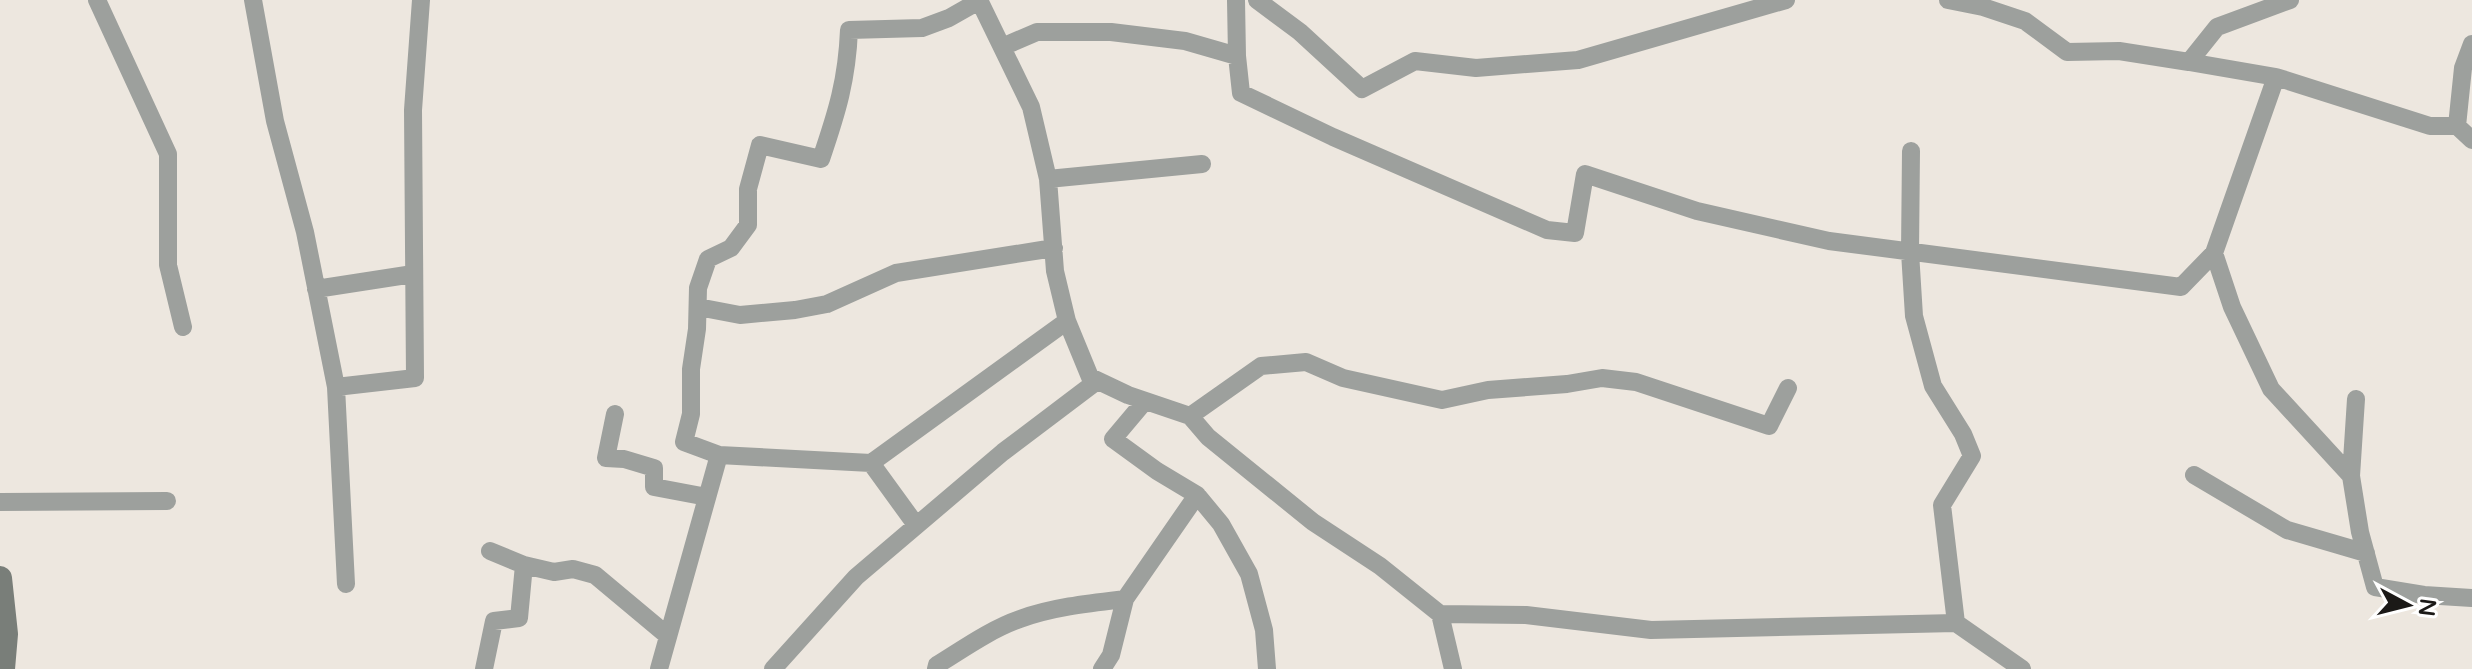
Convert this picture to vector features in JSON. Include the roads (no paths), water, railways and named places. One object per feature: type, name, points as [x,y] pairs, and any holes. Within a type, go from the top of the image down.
[{"type":"main road","points":[[0,578],[6,634],[3,669]]},
{"type":"street","points":[[97,0],[168,154],[168,265],[183,327]]},
{"type":"street","points":[[253,0],[275,121],[305,232],[336,387],[346,584]]},
{"type":"street","points":[[336,387],[415,378],[413,110],[421,0]]},
{"type":"street","points":[[1236,0],[1241,93],[1333,137],[1547,230],[1575,233],[1585,174],[1697,211],[1829,241],[2181,287],[2214,253],[2276,77]]},
{"type":"street","points":[[1257,0],[1300,32],[1362,89],[1415,61],[1476,68],[1578,60],[1786,0]]},
{"type":"street","points":[[1948,0],[1983,7],[2025,21],[2067,52],[2119,51],[2276,77],[2430,126],[2457,126],[2472,140]]},
{"type":"street","points":[[2189,62],[2217,27],[2290,0]]},
{"type":"street","points":[[1067,321],[871,463],[719,455],[684,442],[691,414],[691,369],[698,288],[708,259],[731,248],[748,225],[748,189],[760,145],[821,159],[848,69],[849,30],[922,28],[949,18],[979,1],[1031,107],[1048,179],[1055,271],[1067,321],[1090,377],[1190,416],[1208,437],[1313,522],[1380,566],[1440,614],[1526,615],[1651,630],[1956,623],[2022,669]]},
{"type":"street","points":[[1002,47],[1037,32],[1111,32],[1185,41],[1237,56]]},
{"type":"street","points":[[2457,126],[2463,68],[2472,44]]},
{"type":"street","points":[[1911,151],[1910,252],[1914,316],[1933,386],[1963,434],[1972,456],[1942,505],[1956,623]]},
{"type":"street","points":[[1048,179],[1202,164]]},
{"type":"street","points":[[698,307],[740,315],[795,310],[827,304],[896,273],[1054,248]]},
{"type":"street","points":[[2214,253],[2232,307],[2271,389],[2351,476]]},
{"type":"street","points":[[316,289],[413,274]]},
{"type":"street","points":[[1190,416],[1261,366],[1306,362],[1343,378],[1442,400],[1488,390],[1602,378],[1636,382],[1769,426],[1788,388]]},
{"type":"street","points":[[773,669],[856,577],[1003,452],[1097,381]]},
{"type":"street","points":[[2356,399],[2351,476],[2375,587],[2424,595],[2472,598]]},
{"type":"street","points":[[1145,401],[1113,439],[1197,495],[1221,524],[1249,574],[1264,630],[1267,669]]},
{"type":"street","points":[[615,414],[606,458],[624,459],[654,468],[654,487],[707,497]]},
{"type":"street","points":[[659,669],[719,455]]},
{"type":"street","points":[[871,463],[916,525]]},
{"type":"street","points":[[2194,475],[2287,530],[2366,553]]},
{"type":"street","points":[[1102,669],[1111,655],[1125,599],[1197,495]]},
{"type":"street","points":[[0,502],[167,501]]},
{"type":"street","points":[[490,551],[524,565],[554,572],[573,569],[595,575],[668,636]]},
{"type":"street","points":[[484,669],[494,621],[519,618],[524,565]]},
{"type":"street","points":[[936,669],[937,665],[970,645],[1019,619],[1080,605],[1125,599]]},
{"type":"street","points":[[1440,614],[1453,669]]}]
